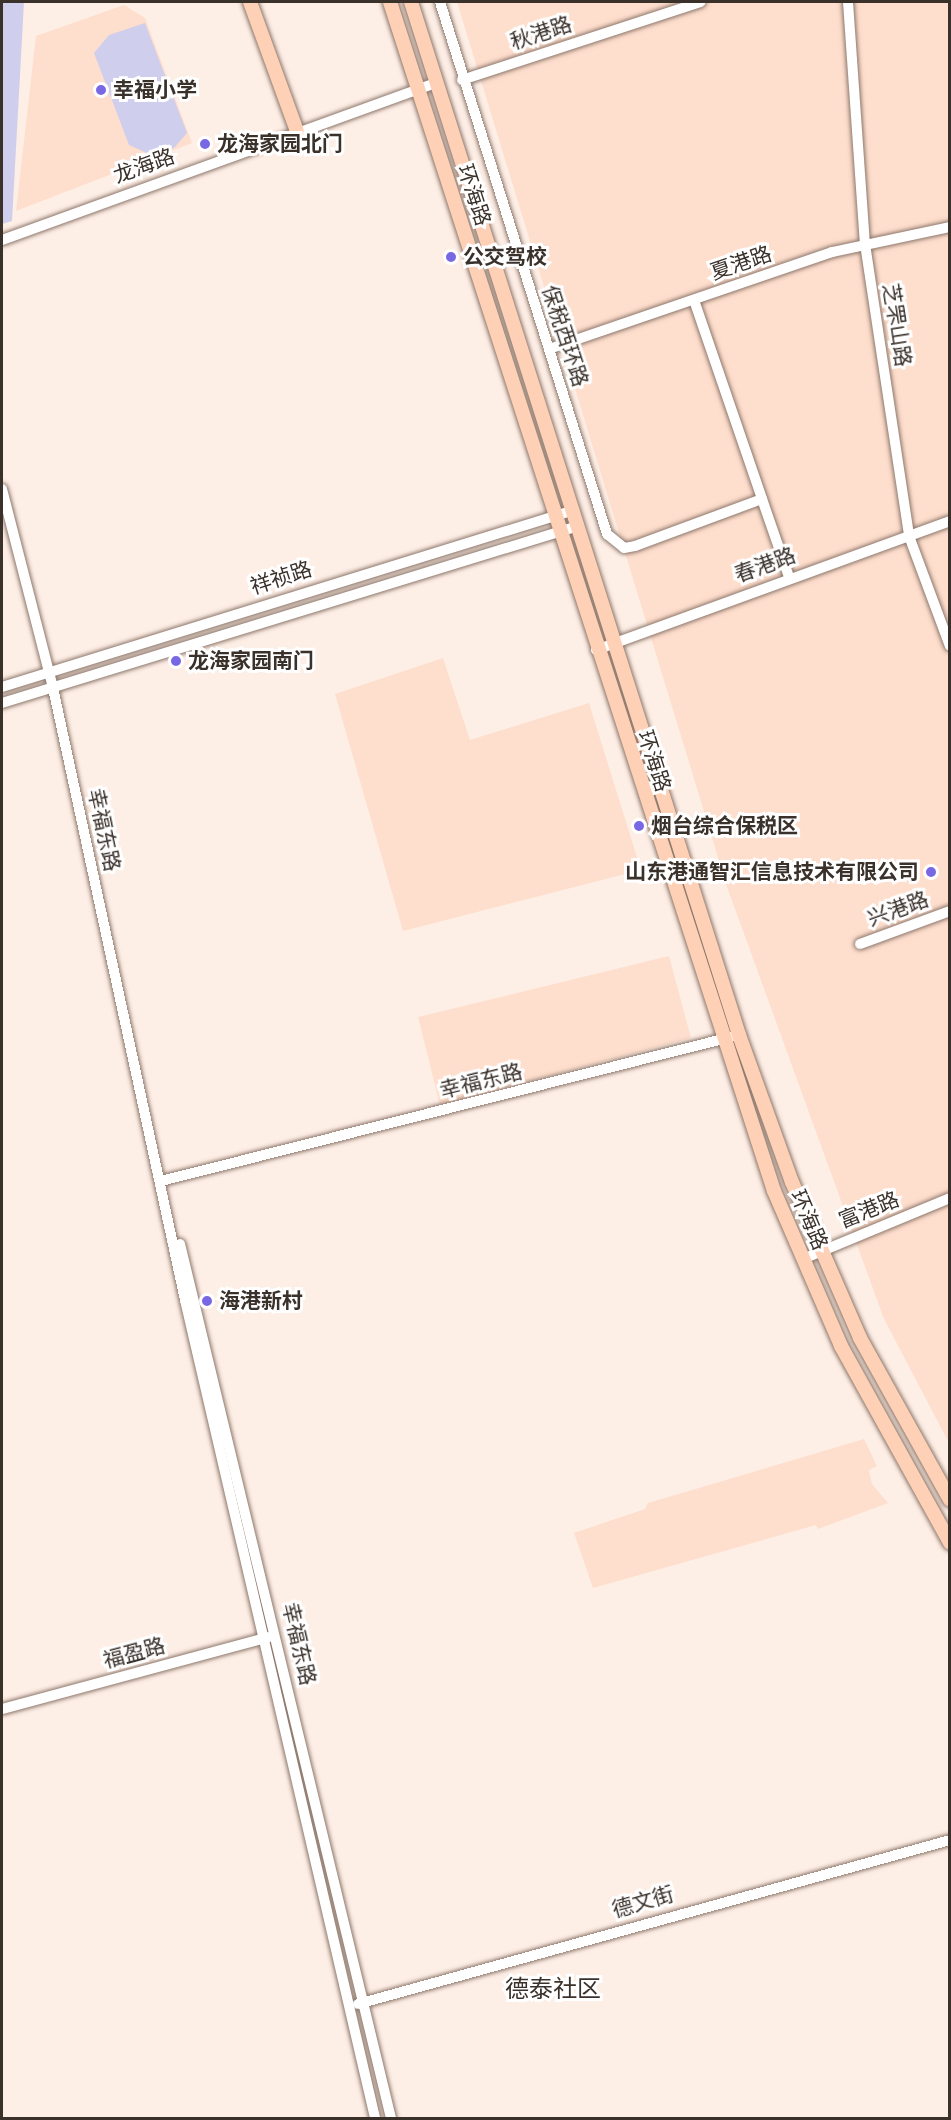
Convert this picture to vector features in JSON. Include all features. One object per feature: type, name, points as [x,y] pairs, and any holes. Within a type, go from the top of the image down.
[{"type":"main road","points":[[250,2],[297,131]]},
{"type":"main road","name":"环海路","points":[[390,2],[722,1040],[803,1259],[841,1346],[950,1543]]},
{"type":"main road","name":"环海路","points":[[411,2],[740,1035],[822,1250],[860,1338],[950,1500]]},
{"type":"street","name":"保税西环路","points":[[440,2],[462,80],[614,544],[634,546],[762,499]]},
{"type":"street","name":"秋港路","points":[[462,80],[701,2]]},
{"type":"street","name":"芝罘山路","points":[[848,2],[865,244],[909,536],[950,646]]},
{"type":"street","name":"龙海路","points":[[2,240],[297,131],[436,83]]},
{"type":"street","name":"夏港路","points":[[549,349],[865,244],[950,227]]},
{"type":"street","points":[[694,300],[789,577]]},
{"type":"street","name":"幸福东路","points":[[2,489],[53,688],[263,1639],[375,2118]]},
{"type":"street","name":"祥祯路","points":[[2,687],[574,510]]},
{"type":"street","name":"春港路","points":[[596,650],[789,577],[950,521]]},
{"type":"street","points":[[2,703],[579,526]]},
{"type":"street","name":"兴港路","points":[[860,944],[950,911]]},
{"type":"street","name":"幸福东路","points":[[161,1181],[740,1035]]},
{"type":"street","name":"幸福东路","points":[[161,1181],[196,1297],[391,2118]]},
{"type":"street","name":"富港路","points":[[803,1259],[950,1198]]},
{"type":"street","name":"福盈路","points":[[2,1709],[277,1635]]},
{"type":"street","name":"德文街","points":[[349,2006],[950,1840]]},
{"type":"shaded area","points":[[2,2],[24,2],[12,221],[2,224]]},
{"type":"shaded area","points":[[457,2],[949,2],[949,1443],[884,1319],[727,887]]},
{"type":"shaded area","name":"幸福小学","points":[[124,5],[145,18],[192,143],[16,211],[36,36]]},
{"type":"shaded area","points":[[145,23],[187,133],[174,148],[149,154],[129,145],[94,53],[109,35]]},
{"type":"shaded area","points":[[443,658],[470,740],[589,703],[641,870],[403,931],[335,694]]},
{"type":"shaded area","points":[[669,956],[691,1038],[440,1105],[418,1017]]},
{"type":"shaded area","points":[[864,1439],[877,1466],[869,1470],[872,1484],[888,1503],[818,1529],[816,1525],[593,1588],[574,1533],[645,1509],[648,1503]]},
{"type":"place","name":"幸福小学","points":[[101,90]]},
{"type":"place","name":"龙海家园北门","points":[[205,144]]},
{"type":"place","name":"公交驾校","points":[[451,257]]},
{"type":"place","name":"龙海家园南门","points":[[176,661]]},
{"type":"place","name":"烟台综合保税区","points":[[639,826]]},
{"type":"place","name":"山东港通智汇信息技术有限公司","points":[[931,872]]},
{"type":"place","name":"海港新村","points":[[207,1301]]},
{"type":"district","name":"德泰社区","points":[[553,1990]]}]
